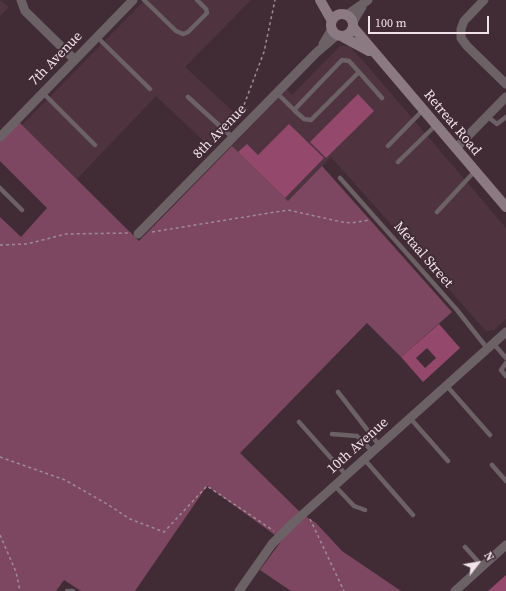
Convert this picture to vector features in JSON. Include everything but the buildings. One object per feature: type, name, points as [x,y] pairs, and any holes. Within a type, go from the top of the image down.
[{"type":"main road","name":"Retreat Road","points":[[320,0],[336,30],[377,57]]},
{"type":"main road","name":"Retreat Road","points":[[324,0],[349,20],[377,57],[506,207]]},
{"type":"main road","points":[[336,16],[349,20],[350,34],[336,30],[336,16]]},
{"type":"street","name":"7th Avenue","points":[[0,137],[133,0]]},
{"type":"street","points":[[484,0],[464,21],[461,29],[462,38],[467,46],[506,84]]},
{"type":"street","points":[[22,2],[25,11],[75,60]]},
{"type":"street","points":[[349,20],[366,2]]},
{"type":"street","name":"8th Avenue","points":[[138,234],[321,49],[336,30]]},
{"type":"street","points":[[456,148],[506,97]]},
{"type":"street","name":"10th Avenue","points":[[239,591],[260,560],[281,535],[334,485],[506,332]]},
{"type":"street","points":[[455,591],[506,545]]},
{"type":"lane","points":[[144,0],[176,31],[183,34],[188,32],[207,13],[206,9],[197,0]]},
{"type":"lane","points":[[97,38],[150,89]]},
{"type":"lane","points":[[294,110],[342,60],[348,62],[359,72],[382,98]]},
{"type":"lane","points":[[277,93],[304,119],[311,120],[359,72]]},
{"type":"lane","points":[[43,93],[95,144]]},
{"type":"lane","points":[[188,97],[233,138]]},
{"type":"lane","points":[[388,146],[423,110]]},
{"type":"lane","points":[[487,116],[497,124],[506,117]]},
{"type":"lane","points":[[398,162],[436,125]]},
{"type":"lane","points":[[437,212],[475,171]]},
{"type":"lane","name":"Metaal Street","points":[[340,178],[490,346],[506,358]]},
{"type":"lane","points":[[0,188],[22,210]]},
{"type":"lane","points":[[506,363],[501,370],[506,376]]},
{"type":"lane","points":[[446,385],[490,435]]},
{"type":"lane","points":[[338,392],[376,448]]},
{"type":"lane","points":[[410,418],[448,461]]},
{"type":"lane","points":[[300,422],[346,475]]},
{"type":"lane","points":[[332,434],[357,436],[376,448]]},
{"type":"lane","points":[[364,459],[413,515]]},
{"type":"lane","points":[[492,465],[506,481]]},
{"type":"lane","points":[[334,485],[353,505],[365,510]]},
{"type":"lane","points":[[465,547],[482,566]]},
{"type":"lane","points":[[67,591],[74,591]]},
{"type":"path","points":[[252,119],[244,105],[264,52],[275,0]]},
{"type":"path","points":[[0,245],[27,244],[66,234],[138,234],[288,210],[351,223],[376,219]]},
{"type":"path","points":[[0,458],[64,480],[107,504],[130,519],[164,532],[207,486],[281,535]]},
{"type":"path","points":[[306,512],[317,531],[344,591]]},
{"type":"path","points":[[0,535],[16,572],[20,591]]},
{"type":"shaded area","points":[[0,0],[9,7],[0,16]]},
{"type":"shaded area","points":[[145,0],[251,0],[185,67],[238,116],[209,146],[156,96],[77,179],[22,125]]},
{"type":"shaded area","points":[[340,46],[349,46],[365,63],[506,228],[506,319],[494,330],[486,331],[331,157],[288,201],[232,146],[287,89],[292,95]]},
{"type":"shaded area","points":[[19,122],[139,241],[232,146],[288,201],[322,166],[452,312],[401,357],[367,323],[240,453],[302,514],[316,523],[342,551],[401,591],[291,591],[260,570],[282,540],[207,486],[135,591],[81,591],[64,580],[56,591],[0,591],[0,217],[21,237],[47,208],[0,161],[0,141]]}]
